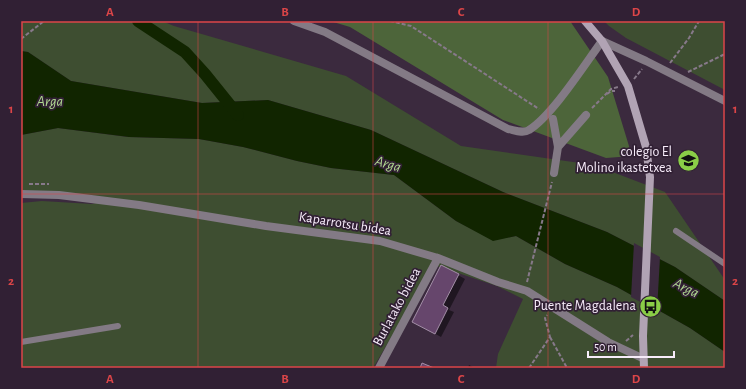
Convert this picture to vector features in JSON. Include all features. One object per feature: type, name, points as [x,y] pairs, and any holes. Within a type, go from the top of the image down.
[{"type":"main road","points":[[585,21],[602,41],[627,84],[646,147],[650,177],[642,358],[644,368]]},
{"type":"street","points":[[294,21],[324,32],[508,129],[528,131],[550,117],[602,41],[646,61],[725,101]]},
{"type":"street","points":[[558,147],[586,115]]},
{"type":"street","points":[[550,117],[558,147],[554,173]]},
{"type":"street","name":"Kaparrotsu bidea","points":[[21,194],[59,195],[139,205],[266,226],[380,241],[438,258],[498,282],[527,291],[615,346],[642,358]]},
{"type":"street","name":"Burlatako bidea","points":[[379,368],[438,258]]},
{"type":"lane","points":[[676,231],[725,264]]},
{"type":"lane","points":[[21,342],[118,326]]},
{"type":"path","points":[[21,39],[44,21]]},
{"type":"path","points":[[390,21],[411,26],[550,117]]},
{"type":"path","points":[[669,64],[689,38],[699,21]]},
{"type":"path","points":[[686,72],[725,54]]},
{"type":"path","points":[[586,115],[599,99],[611,89],[616,89],[636,79],[646,61]]},
{"type":"path","points":[[528,273],[554,173]]},
{"type":"path","points":[[552,307],[545,318],[550,337],[567,368]]},
{"type":"path","points":[[529,368],[550,337]]},
{"type":"shaded area","points":[[21,21],[162,21],[174,26],[346,76],[461,146],[594,165],[665,192],[725,280],[725,301],[675,267],[607,232],[503,192],[371,130],[268,100],[202,103],[71,81],[28,52],[21,51]]},
{"type":"shaded area","points":[[330,21],[570,21],[608,77],[632,156],[606,158],[503,120],[350,27]]},
{"type":"shaded area","points":[[604,21],[725,21],[725,90],[626,38]]},
{"type":"shaded area","points":[[58,128],[128,137],[199,139],[243,147],[331,168],[394,175],[456,221],[493,240],[516,236],[565,264],[617,287],[690,328],[725,352],[725,368],[496,368],[498,354],[523,299],[497,286],[434,265],[373,368],[21,368],[21,203],[42,201],[92,204],[112,199],[21,191],[21,135]]},
{"type":"water","name":"Arga","points":[[21,51],[28,52],[71,81],[202,103],[268,100],[371,130],[503,192],[607,232],[675,267],[725,301],[725,352],[690,328],[617,287],[565,264],[516,236],[493,241],[456,221],[394,175],[331,168],[243,147],[199,139],[129,137],[58,128],[21,135]]},
{"type":"pier","points":[[634,243],[660,257],[657,311],[631,297]]},
{"type":"building","points":[[441,265],[459,274],[443,305],[448,308],[435,334],[412,322]]},
{"type":"building","points":[[422,363],[434,368],[420,368]]},
{"type":"waterway","points":[[138,21],[185,52],[238,115]]},
{"type":"place","name":"colegio El Molino ikastetxea","points":[[688,160]]},
{"type":"place","name":"Puente Magdalena","points":[[651,306]]}]
